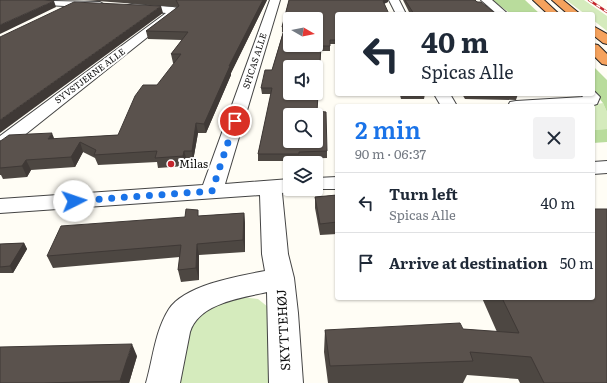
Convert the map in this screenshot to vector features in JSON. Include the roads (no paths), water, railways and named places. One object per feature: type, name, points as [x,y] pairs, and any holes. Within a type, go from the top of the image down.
[{"type":"highway","points":[[538,0],[552,12]]},
{"type":"highway","points":[[557,0],[572,12]]},
{"type":"highway","points":[[595,30],[607,40]]},
{"type":"highway","points":[[595,50],[607,61]]},
{"type":"street","points":[[11,0],[78,2]]},
{"type":"street","name":"SPICAS ALLE","points":[[212,191],[275,0]]},
{"type":"street","points":[[394,0],[400,12]]},
{"type":"street","points":[[486,0],[501,12]]},
{"type":"street","points":[[54,14],[78,2]]},
{"type":"street","name":"SYVSTJERNE ALLE","points":[[0,145],[174,12],[173,10],[167,9],[78,2]]},
{"type":"street","points":[[570,104],[592,101],[591,96]]},
{"type":"street","points":[[595,168],[607,167]]},
{"type":"street","points":[[323,184],[335,183]]},
{"type":"street","points":[[0,206],[280,186]]},
{"type":"street","name":"SKYTTEHØJ","points":[[280,186],[276,254],[280,278],[286,383]]},
{"type":"street","name":"SKYTTEHØJ","points":[[163,383],[180,318],[190,308],[212,295],[280,278]]},
{"type":"railway","points":[[589,0],[607,12]]},
{"type":"place","name":"Milas","points":[[171,164]]}]
